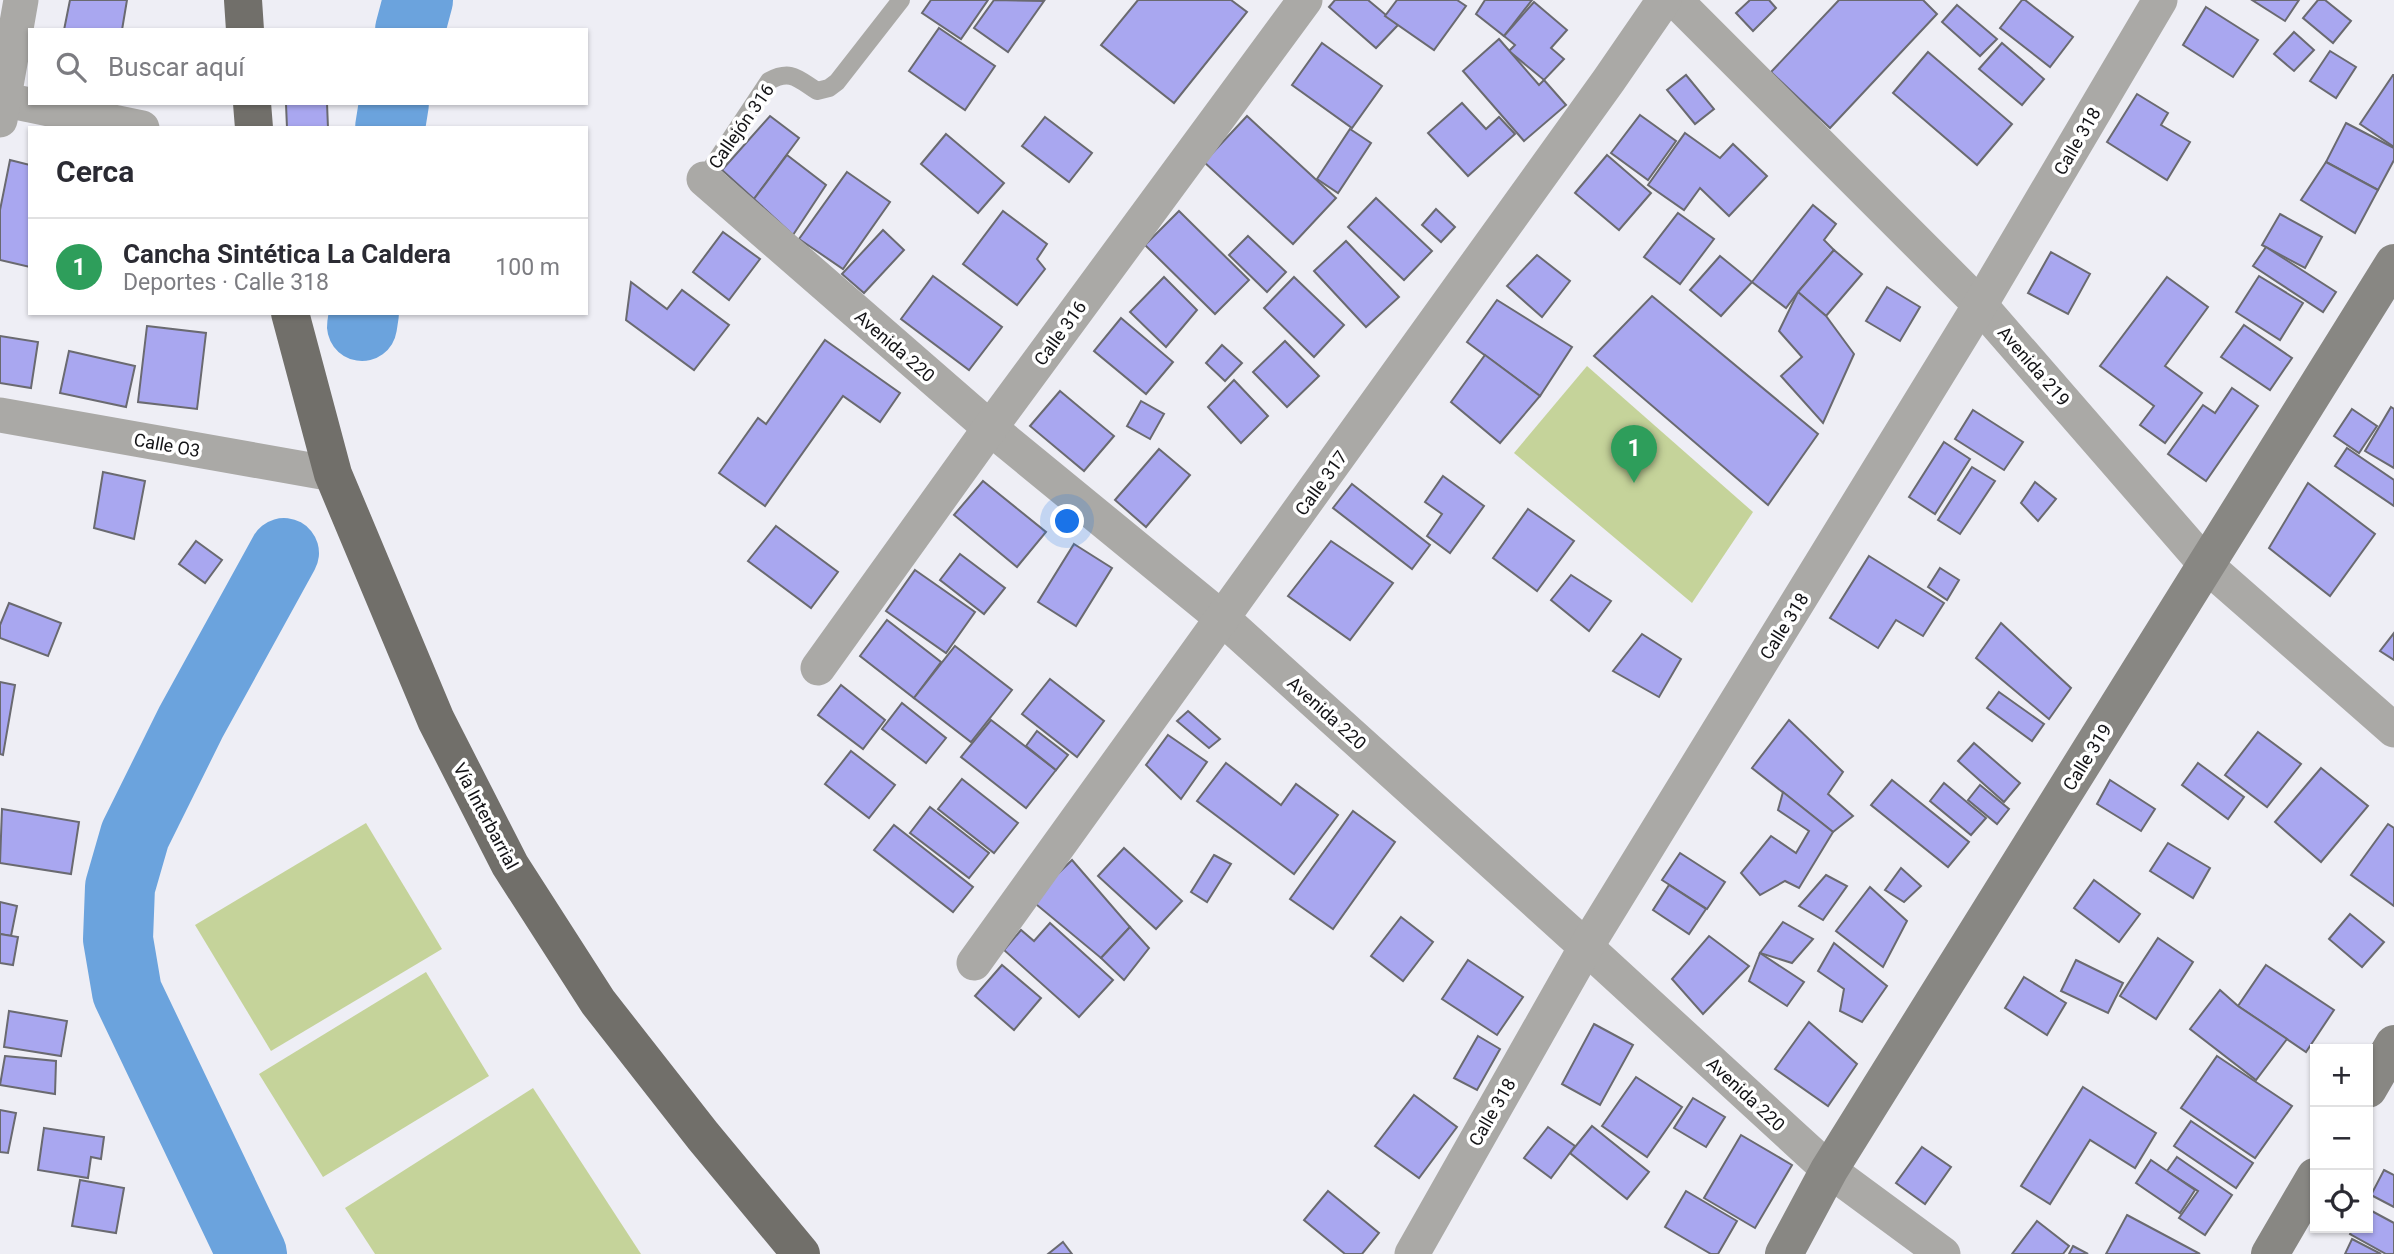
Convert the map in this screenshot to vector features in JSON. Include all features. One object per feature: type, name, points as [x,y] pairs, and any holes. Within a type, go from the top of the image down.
[{"type":"main road","points":[[243,0],[245,28]]},
{"type":"main road","points":[[252,105],[254,126]]},
{"type":"main road","name":"Vía Interbarrial","points":[[290,315],[333,474],[436,720],[510,865],[598,1002],[703,1136],[801,1254]]},
{"type":"street","points":[[21,0],[1,106],[129,126]]},
{"type":"street","name":"Calle 316","points":[[818,668],[990,428],[1305,0]]},
{"type":"street","name":"Calle 317","points":[[974,963],[1223,620],[1664,0]]},
{"type":"street","name":"Avenida 219","points":[[1675,0],[1980,305],[2207,566],[2394,730]]},
{"type":"street","name":"Calle 318","points":[[1412,1254],[1586,947],[1980,305],[2160,0]]},
{"type":"street","name":"Avenida 220","points":[[704,179],[990,428],[1223,620],[1829,1170],[1943,1254]]},
{"type":"street","name":"Calle 319","points":[[1784,1254],[1829,1170],[2394,263]]},
{"type":"street","name":"Calle O3","points":[[0,415],[333,474]]},
{"type":"street","points":[[2373,1080],[2394,1044]]},
{"type":"street","points":[[2270,1254],[2310,1186]]},
{"type":"lane","name":"Callejón 316","points":[[704,179],[769,81],[780,75],[793,75],[817,91],[829,88],[837,82],[901,0]]},
{"type":"green space","points":[[1587,366],[1753,512],[1692,603],[1514,453]]},
{"type":"green space","points":[[366,823],[442,949],[271,1051],[195,925]]},
{"type":"green space","points":[[426,972],[489,1076],[323,1177],[259,1074]]},
{"type":"green space","points":[[533,1088],[641,1254],[375,1254],[345,1208]]},
{"type":"building","points":[[70,0],[127,0],[122,28],[64,28]]},
{"type":"building","points":[[931,0],[988,0],[961,39],[922,13]]},
{"type":"building","points":[[994,0],[1044,1],[1008,52],[974,28]]},
{"type":"building","points":[[1138,0],[1231,0],[1247,12],[1174,103],[1101,45]]},
{"type":"building","points":[[1335,0],[1368,0],[1398,25],[1376,48],[1329,7]]},
{"type":"building","points":[[1397,0],[1457,0],[1466,6],[1434,50],[1385,16]]},
{"type":"building","points":[[1485,0],[1532,0],[1504,36],[1476,14]]},
{"type":"building","points":[[1750,0],[1769,0],[1776,8],[1753,31],[1736,13]]},
{"type":"building","points":[[1839,0],[1923,0],[1937,14],[1830,128],[1771,72]]},
{"type":"building","points":[[2022,0],[2073,37],[2050,67],[2000,28]]},
{"type":"building","points":[[2252,0],[2299,0],[2285,21]]},
{"type":"building","points":[[2318,0],[2325,0],[2351,21],[2333,43],[2303,18]]},
{"type":"building","points":[[1534,2],[1567,30],[1551,48],[1564,59],[1544,80],[1509,51],[1515,45],[1504,36]]},
{"type":"building","points":[[1957,5],[1997,39],[1980,56],[1942,22]]},
{"type":"building","points":[[2206,7],[2258,40],[2233,77],[2183,45]]},
{"type":"building","points":[[939,28],[995,66],[965,110],[909,71]]},
{"type":"building","points":[[2294,32],[2314,50],[2294,71],[2274,54]]},
{"type":"building","points":[[1499,39],[1539,85],[1544,80],[1566,105],[1524,141],[1463,71]]},
{"type":"building","points":[[1322,43],[1382,86],[1352,128],[1292,85]]},
{"type":"building","points":[[2002,43],[2044,79],[2022,105],[1979,69]]},
{"type":"building","points":[[2330,51],[2356,67],[2336,98],[2310,81]]},
{"type":"building","points":[[1928,52],[2012,124],[1977,165],[1893,93]]},
{"type":"building","points":[[1686,75],[1714,109],[1695,124],[1667,90]]},
{"type":"building","points":[[2394,75],[2394,147],[2360,124]]},
{"type":"building","points":[[2137,94],[2168,113],[2161,125],[2190,142],[2167,180],[2107,142]]},
{"type":"building","points":[[1462,103],[1486,129],[1499,117],[1515,134],[1468,176],[1428,133]]},
{"type":"building","points":[[286,105],[327,105],[328,126],[287,126]]},
{"type":"building","points":[[1640,115],[1676,141],[1648,180],[1611,153]]},
{"type":"building","points":[[770,116],[799,138],[754,199],[722,170]]},
{"type":"building","points":[[1247,116],[1336,198],[1293,244],[1204,162]]},
{"type":"building","points":[[1045,117],[1092,153],[1069,182],[1022,146]]},
{"type":"building","points":[[2346,123],[2394,148],[2394,160],[2378,190],[2326,162]]},
{"type":"building","points":[[1350,129],[1371,143],[1338,193],[1317,179]]},
{"type":"building","points":[[1685,133],[1720,158],[1733,144],[1767,176],[1729,216],[1700,188],[1684,210],[1648,185]]},
{"type":"building","points":[[946,134],[1004,183],[978,213],[921,164]]},
{"type":"building","points":[[787,155],[826,185],[793,235],[754,199]]},
{"type":"building","points":[[1607,155],[1651,193],[1619,230],[1575,193]]},
{"type":"building","points":[[10,160],[28,164],[28,267],[0,260],[0,210]]},
{"type":"building","points":[[2326,162],[2378,190],[2355,233],[2301,200]]},
{"type":"building","points":[[847,172],[890,202],[843,269],[799,239]]},
{"type":"building","points":[[1376,198],[1432,251],[1404,280],[1348,227]]},
{"type":"building","points":[[1813,205],[1836,224],[1824,240],[1834,250],[1786,308],[1752,282]]},
{"type":"building","points":[[1436,209],[1455,227],[1441,242],[1422,225]]},
{"type":"building","points":[[1003,211],[1047,244],[1037,259],[1045,269],[1017,305],[963,264]]},
{"type":"building","points":[[1179,211],[1249,280],[1215,314],[1145,245]]},
{"type":"building","points":[[1678,213],[1714,239],[1680,284],[1644,257]]},
{"type":"building","points":[[2280,214],[2322,237],[2305,268],[2262,245]]},
{"type":"building","points":[[883,230],[904,250],[864,293],[842,274]]},
{"type":"building","points":[[723,232],[760,259],[729,300],[693,272]]},
{"type":"building","points":[[1248,236],[1286,272],[1267,292],[1229,255]]},
{"type":"building","points":[[1346,241],[1399,297],[1366,327],[1314,271]]},
{"type":"building","points":[[2266,247],[2336,292],[2323,312],[2253,266]]},
{"type":"building","points":[[1834,250],[1862,274],[1826,316],[1798,292]]},
{"type":"building","points":[[2051,252],[2090,274],[2068,314],[2028,293]]},
{"type":"building","points":[[1537,255],[1570,281],[1542,317],[1507,286]]},
{"type":"building","points":[[1720,256],[1752,282],[1721,316],[1690,290]]},
{"type":"building","points":[[933,276],[1002,327],[969,370],[901,319]]},
{"type":"building","points":[[2259,276],[2303,303],[2280,340],[2236,312]]},
{"type":"building","points":[[1164,277],[1197,310],[1166,347],[1130,312]]},
{"type":"building","points":[[1294,277],[1344,325],[1314,357],[1264,308]]},
{"type":"building","points":[[2167,277],[2208,307],[2165,366],[2202,393],[2165,443],[2140,425],[2154,406],[2100,366]]},
{"type":"building","points":[[631,282],[667,309],[682,290],[729,325],[694,370],[626,320]]},
{"type":"building","points":[[1887,287],[1920,307],[1900,341],[1866,321]]},
{"type":"building","points":[[1798,292],[1826,316],[1854,354],[1823,423],[1781,376],[1802,357],[1779,331]]},
{"type":"building","points":[[1652,296],[1818,434],[1768,505],[1594,356]]},
{"type":"building","points":[[1497,300],[1572,347],[1540,396],[1467,342]]},
{"type":"building","points":[[1121,318],[1173,362],[1146,394],[1094,351]]},
{"type":"building","points":[[2244,325],[2292,358],[2270,390],[2221,357]]},
{"type":"building","points":[[147,326],[206,333],[197,409],[138,402]]},
{"type":"building","points":[[0,336],[38,342],[31,388],[0,383]]},
{"type":"building","points":[[825,340],[900,393],[880,422],[843,396],[765,506],[719,473],[758,418],[766,424]]},
{"type":"building","points":[[1285,341],[1319,376],[1287,407],[1253,372]]},
{"type":"building","points":[[1222,345],[1242,363],[1225,381],[1206,363]]},
{"type":"building","points":[[69,351],[135,366],[126,407],[60,393]]},
{"type":"building","points":[[1485,355],[1540,396],[1500,443],[1451,402]]},
{"type":"building","points":[[1234,380],[1268,416],[1241,443],[1208,407]]},
{"type":"building","points":[[2232,388],[2258,406],[2206,481],[2168,454],[2203,405],[2215,413]]},
{"type":"building","points":[[1060,391],[1114,436],[1084,471],[1030,426]]},
{"type":"building","points":[[1141,401],[1164,414],[1150,439],[1127,426]]},
{"type":"building","points":[[2391,407],[2394,409],[2394,468],[2365,451]]},
{"type":"building","points":[[2352,409],[2377,426],[2359,453],[2334,436]]},
{"type":"building","points":[[1973,410],[2023,442],[2004,470],[1955,439]]},
{"type":"building","points":[[1944,442],[1970,459],[1935,514],[1909,497]]},
{"type":"building","points":[[2347,448],[2394,480],[2394,506],[2335,466]]},
{"type":"building","points":[[1159,449],[1190,475],[1146,527],[1115,500]]},
{"type":"building","points":[[1972,467],[1995,481],[1960,534],[1938,520]]},
{"type":"building","points":[[103,472],[145,481],[134,539],[94,528]]},
{"type":"building","points":[[1443,476],[1484,506],[1450,553],[1427,536],[1442,514],[1425,502]]},
{"type":"building","points":[[983,481],[1046,532],[1017,567],[954,515]]},
{"type":"building","points":[[2035,482],[2056,499],[2038,521],[2021,503]]},
{"type":"building","points":[[2308,483],[2375,534],[2330,596],[2269,548]]},
{"type":"building","points":[[1352,484],[1430,545],[1412,569],[1333,508]]},
{"type":"building","points":[[1528,509],[1574,541],[1537,591],[1493,558]]},
{"type":"building","points":[[776,526],[838,572],[811,608],[748,561]]},
{"type":"building","points":[[196,541],[222,560],[205,583],[179,564]]},
{"type":"building","points":[[1331,541],[1393,583],[1350,640],[1288,596]]},
{"type":"building","points":[[1074,544],[1112,568],[1076,626],[1038,602]]},
{"type":"building","points":[[960,554],[1005,588],[984,614],[940,580]]},
{"type":"building","points":[[1869,556],[1944,603],[1923,636],[1896,620],[1878,648],[1830,618]]},
{"type":"building","points":[[1940,568],[1959,580],[1947,600],[1928,587]]},
{"type":"building","points":[[915,570],[975,612],[946,653],[886,611]]},
{"type":"building","points":[[1571,575],[1611,601],[1589,631],[1551,600]]},
{"type":"building","points":[[9,603],[61,623],[48,656],[0,638],[0,625]]},
{"type":"building","points":[[887,620],[941,662],[914,698],[860,656]]},
{"type":"building","points":[[2001,623],[2071,688],[2049,719],[1976,658]]},
{"type":"building","points":[[2394,633],[2394,660],[2380,651]]},
{"type":"building","points":[[1642,634],[1681,659],[1659,697],[1613,671]]},
{"type":"building","points":[[955,646],[1012,690],[971,742],[914,698]]},
{"type":"building","points":[[1050,679],[1104,721],[1077,757],[1022,714]]},
{"type":"building","points":[[0,682],[15,685],[3,755],[0,754]]},
{"type":"building","points":[[841,685],[885,720],[863,749],[818,715]]},
{"type":"building","points":[[1999,692],[2044,724],[2032,741],[1987,708]]},
{"type":"building","points":[[902,703],[946,738],[926,763],[882,729]]},
{"type":"building","points":[[1188,711],[1220,739],[1209,748],[1177,721]]},
{"type":"building","points":[[991,720],[1056,770],[1026,808],[961,757]]},
{"type":"building","points":[[1789,720],[1843,772],[1828,794],[1853,816],[1833,832],[1752,768]]},
{"type":"building","points":[[1037,731],[1068,755],[1056,770],[1026,746]]},
{"type":"building","points":[[2258,732],[2301,764],[2267,807],[2225,775]]},
{"type":"building","points":[[1168,735],[1207,762],[1181,799],[1146,765]]},
{"type":"building","points":[[1974,743],[2020,783],[2004,802],[1958,761]]},
{"type":"building","points":[[851,751],[895,785],[869,818],[825,784]]},
{"type":"building","points":[[1226,763],[1281,805],[1296,784],[1338,815],[1294,874],[1197,801]]},
{"type":"building","points":[[2198,763],[2244,797],[2228,819],[2182,785]]},
{"type":"building","points":[[2321,768],[2368,806],[2321,862],[2275,822]]},
{"type":"building","points":[[962,779],[1018,823],[994,853],[938,809]]},
{"type":"building","points":[[1892,780],[1969,842],[1948,867],[1871,805]]},
{"type":"building","points":[[2110,780],[2155,809],[2141,831],[2097,804]]},
{"type":"building","points":[[1944,783],[1986,818],[1971,835],[1930,801]]},
{"type":"building","points":[[1980,785],[2009,809],[1997,824],[1968,800]]},
{"type":"building","points":[[1783,792],[1833,832],[1799,888],[1785,881],[1760,895],[1741,873],[1771,836],[1796,853],[1809,831],[1778,810]]},
{"type":"building","points":[[930,807],[989,853],[969,878],[910,833]]},
{"type":"building","points":[[2,809],[79,822],[71,874],[0,863]]},
{"type":"building","points":[[1353,811],[1395,842],[1333,929],[1290,899]]},
{"type":"building","points":[[2388,824],[2394,828],[2394,906],[2351,875]]},
{"type":"building","points":[[894,825],[973,887],[953,912],[874,850]]},
{"type":"building","points":[[2168,843],[2210,868],[2193,898],[2150,871]]},
{"type":"building","points":[[1124,848],[1182,901],[1156,929],[1098,876]]},
{"type":"building","points":[[1680,853],[1725,882],[1707,909],[1662,880]]},
{"type":"building","points":[[1214,855],[1231,864],[1207,902],[1191,892]]},
{"type":"building","points":[[1072,860],[1130,927],[1101,958],[1031,900]]},
{"type":"building","points":[[1901,868],[1921,886],[1904,902],[1885,890]]},
{"type":"building","points":[[1826,875],[1847,886],[1823,920],[1799,906]]},
{"type":"building","points":[[2094,880],[2140,914],[2119,942],[2074,908]]},
{"type":"building","points":[[1669,885],[1706,909],[1689,934],[1653,910]]},
{"type":"building","points":[[1870,887],[1907,921],[1883,967],[1836,931]]},
{"type":"building","points":[[0,902],[17,906],[11,936],[0,934]]},
{"type":"building","points":[[2350,914],[2384,942],[2362,967],[2329,939]]},
{"type":"building","points":[[1401,917],[1433,942],[1403,981],[1371,956]]},
{"type":"building","points":[[1783,922],[1813,939],[1792,963],[1760,953]]},
{"type":"building","points":[[1050,923],[1113,980],[1079,1017],[1004,950],[1021,930],[1034,941]]},
{"type":"building","points":[[1130,927],[1149,948],[1124,980],[1101,958]]},
{"type":"building","points":[[0,934],[18,937],[13,965],[0,963]]},
{"type":"building","points":[[1709,936],[1749,966],[1703,1014],[1672,979]]},
{"type":"building","points":[[2158,938],[2193,962],[2156,1019],[2120,996]]},
{"type":"building","points":[[1834,943],[1887,986],[1862,1022],[1840,1011],[1844,989],[1818,971]]},
{"type":"building","points":[[1760,953],[1804,982],[1787,1006],[1749,981]]},
{"type":"building","points":[[1468,960],[1523,997],[1497,1035],[1442,999]]},
{"type":"building","points":[[2076,960],[2123,983],[2108,1013],[2061,991]]},
{"type":"building","points":[[1002,965],[1041,998],[1014,1030],[975,996]]},
{"type":"building","points":[[2266,965],[2334,1010],[2306,1052],[2238,1006]]},
{"type":"building","points":[[2024,977],[2066,1003],[2047,1035],[2005,1008]]},
{"type":"building","points":[[2220,990],[2238,1006],[2287,1039],[2256,1080],[2190,1029]]},
{"type":"building","points":[[9,1011],[67,1021],[61,1056],[4,1047]]},
{"type":"building","points":[[1809,1022],[1857,1064],[1828,1106],[1775,1069]]},
{"type":"building","points":[[1594,1024],[1633,1045],[1600,1105],[1562,1084]]},
{"type":"building","points":[[1478,1036],[1500,1049],[1477,1090],[1454,1078]]},
{"type":"building","points":[[5,1056],[56,1061],[55,1094],[0,1085]]},
{"type":"building","points":[[2217,1056],[2292,1106],[2255,1158],[2181,1108]]},
{"type":"building","points":[[1636,1077],[1682,1107],[1647,1157],[1602,1126]]},
{"type":"building","points":[[2083,1087],[2156,1133],[2135,1168],[2090,1140],[2050,1204],[2021,1186]]},
{"type":"building","points":[[1414,1095],[1457,1127],[1419,1178],[1375,1146]]},
{"type":"building","points":[[1693,1098],[1725,1117],[1706,1147],[1674,1128]]},
{"type":"building","points":[[0,1110],[16,1113],[8,1153],[0,1152]]},
{"type":"building","points":[[2191,1121],[2253,1163],[2236,1188],[2174,1146]]},
{"type":"building","points":[[1592,1126],[1649,1172],[1627,1199],[1570,1153]]},
{"type":"building","points":[[1548,1127],[1575,1146],[1551,1178],[1524,1158]]},
{"type":"building","points":[[44,1128],[104,1137],[101,1159],[91,1157],[88,1178],[38,1170]]},
{"type":"building","points":[[1741,1135],[1792,1165],[1755,1228],[1704,1198]]},
{"type":"building","points":[[1922,1147],[1951,1167],[1925,1204],[1896,1183]]},
{"type":"building","points":[[2177,1157],[2232,1195],[2205,1235],[2179,1218],[2198,1191],[2167,1171]]},
{"type":"building","points":[[2151,1160],[2195,1190],[2180,1213],[2136,1183]]},
{"type":"building","points":[[2384,1170],[2394,1175],[2394,1207],[2373,1196]]},
{"type":"building","points":[[80,1180],[124,1188],[116,1233],[72,1226]]},
{"type":"building","points":[[1328,1191],[1379,1233],[1362,1254],[1345,1254],[1304,1220]]},
{"type":"building","points":[[1686,1191],[1737,1221],[1718,1254],[1711,1254],[1665,1227]]},
{"type":"building","points":[[2373,1212],[2394,1223],[2394,1254],[2386,1254],[2350,1234],[2373,1233]]},
{"type":"building","points":[[2127,1215],[2200,1254],[2106,1254]]},
{"type":"building","points":[[2037,1221],[2069,1246],[2063,1254],[2012,1254]]},
{"type":"building","points":[[2352,1239],[2381,1254],[2345,1254]]},
{"type":"building","points":[[1063,1242],[1072,1254],[1048,1254]]},
{"type":"building","points":[[2073,1246],[2088,1254],[2069,1254]]},
{"type":"waterway","points":[[411,28],[418,0]]},
{"type":"waterway","points":[[390,126],[394,105]]},
{"type":"waterway","points":[[362,326],[364,315]]},
{"type":"waterway","points":[[252,1254],[127,992],[118,939],[120,887],[135,835],[191,722],[284,553]]},
{"type":"place","name":"Cancha Sintética La Caldera","points":[[1634,483]]}]
